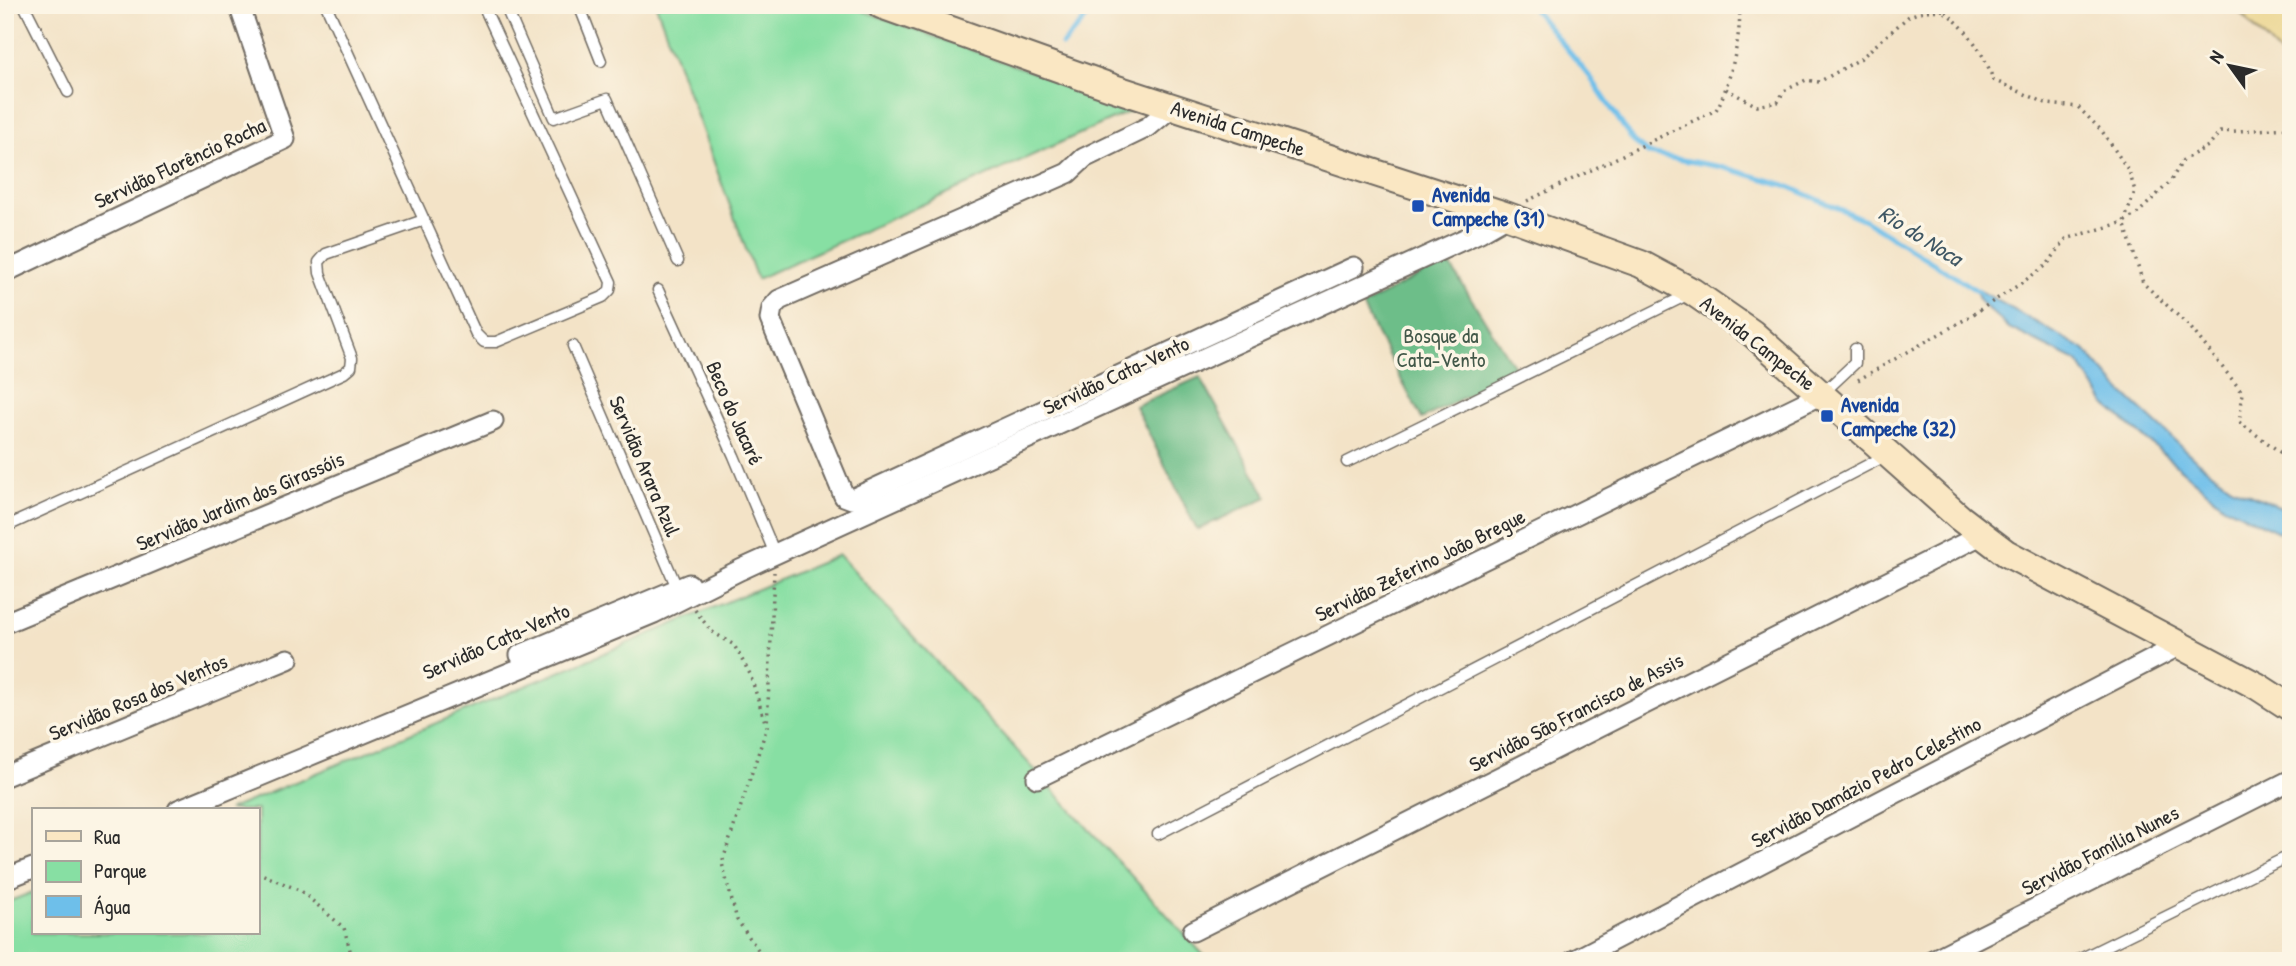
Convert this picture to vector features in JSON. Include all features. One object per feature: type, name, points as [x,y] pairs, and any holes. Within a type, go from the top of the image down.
[{"type":"main road","name":"Avenida Campeche","points":[[881,5],[1172,107],[1618,254],[1693,292],[1752,333],[1981,535],[2037,570],[2257,686],[2291,708]]},
{"type":"street","name":"Servidão Florêncio Rocha","points":[[5,272],[285,139],[239,5]]},
{"type":"street","points":[[1172,107],[1147,127],[1084,158],[1068,173],[779,300],[772,308],[770,319],[839,488],[852,499],[1354,267]]},
{"type":"street","name":"Servidão Cata-Vento","points":[[183,808],[277,770],[335,737],[740,570],[1468,238],[1508,216]]},
{"type":"street","name":"Servidão Zeferino João Bregue","points":[[1037,778],[1824,395]]},
{"type":"street","name":"Servidão Jardim dos Girassóis","points":[[5,624],[493,421]]},
{"type":"street","points":[[1016,423],[1024,442]]},
{"type":"street","name":"Servidão São Francisco de Assis","points":[[1193,931],[1981,535]]},
{"type":"street","name":"Servidão Damázio Pedro Celestino","points":[[1573,961],[2179,645]]},
{"type":"street","name":"Servidão Rosa dos Ventos","points":[[5,776],[288,659]]},
{"type":"street","name":"Servidão Família Nunes","points":[[1931,961],[2291,780]]},
{"type":"street","points":[[5,879],[32,868]]},
{"type":"lane","points":[[24,5],[68,92]]},
{"type":"lane","points":[[326,5],[476,334],[484,342],[496,342],[603,297],[610,290],[611,282],[483,5]]},
{"type":"lane","points":[[505,5],[554,118],[607,99],[678,261]]},
{"type":"lane","points":[[579,5],[601,61]]},
{"type":"lane","points":[[5,527],[344,373],[351,367],[352,358],[320,273],[319,262],[326,254],[424,220]]},
{"type":"lane","name":"Beco do Jacaré","points":[[657,289],[734,456],[775,554]]},
{"type":"lane","points":[[1347,462],[1693,292]]},
{"type":"lane","name":"Servidão Arara Azul","points":[[573,346],[680,594]]},
{"type":"lane","points":[[1824,395],[1855,363],[1855,349]]},
{"type":"lane","points":[[1158,834],[1889,454]]},
{"type":"lane","points":[[2076,961],[2291,855]]},
{"type":"path","points":[[1508,216],[1523,202],[1616,160],[1716,110],[1726,89],[1742,23],[1739,5]]},
{"type":"path","points":[[1933,5],[1944,10],[1987,61],[1993,80],[2048,104],[2078,107],[2102,131],[2129,171],[2134,191],[2124,222],[2143,283],[2190,327],[2243,393],[2239,422],[2280,452],[2291,447]]},
{"type":"path","points":[[1726,89],[1756,106],[1778,102],[1784,91],[1806,80],[1819,82],[1860,60],[1909,16],[1924,11],[1944,10],[1954,5]]},
{"type":"path","points":[[1824,395],[1964,320],[2017,286],[2047,265],[2066,239],[2124,222],[2169,182],[2183,160],[2210,145],[2221,132],[2291,128]]},
{"type":"path","points":[[766,961],[737,920],[722,863],[766,727],[775,554]]},
{"type":"path","points":[[680,594],[711,631],[734,645],[750,674],[766,727]]},
{"type":"path","points":[[259,873],[300,891],[344,928],[353,961]]},
{"type":"green space","points":[[656,5],[847,5],[1135,109],[757,279]]},
{"type":"green space","name":"Bosque da Cata-Vento","points":[[1447,260],[1516,370],[1422,419],[1362,306]]},
{"type":"green space","points":[[1200,377],[1267,497],[1197,530],[1135,406]]},
{"type":"green space","points":[[839,555],[1209,961],[5,961],[5,903],[32,892],[32,934],[259,934],[259,808],[233,808]]},
{"type":"sand","points":[[2234,5],[2291,5],[2291,66],[2241,14]]},
{"type":"water","points":[[1975,288],[2085,350],[2119,389],[2197,461],[2234,488],[2291,511],[2291,538],[2224,506],[2106,405],[2078,362],[2009,328],[1980,302]]},
{"type":"waterway","points":[[1062,45],[1098,5]]},
{"type":"waterway","name":"Rio do Noca","points":[[1530,5],[1591,78],[1633,141],[1649,154],[1722,167],[1785,185],[1865,220],[1979,292]]},
{"type":"place","name":"Avenida Campeche (31)","points":[[1418,206]]},
{"type":"place","name":"Avenida Campeche (32)","points":[[1827,416]]}]
